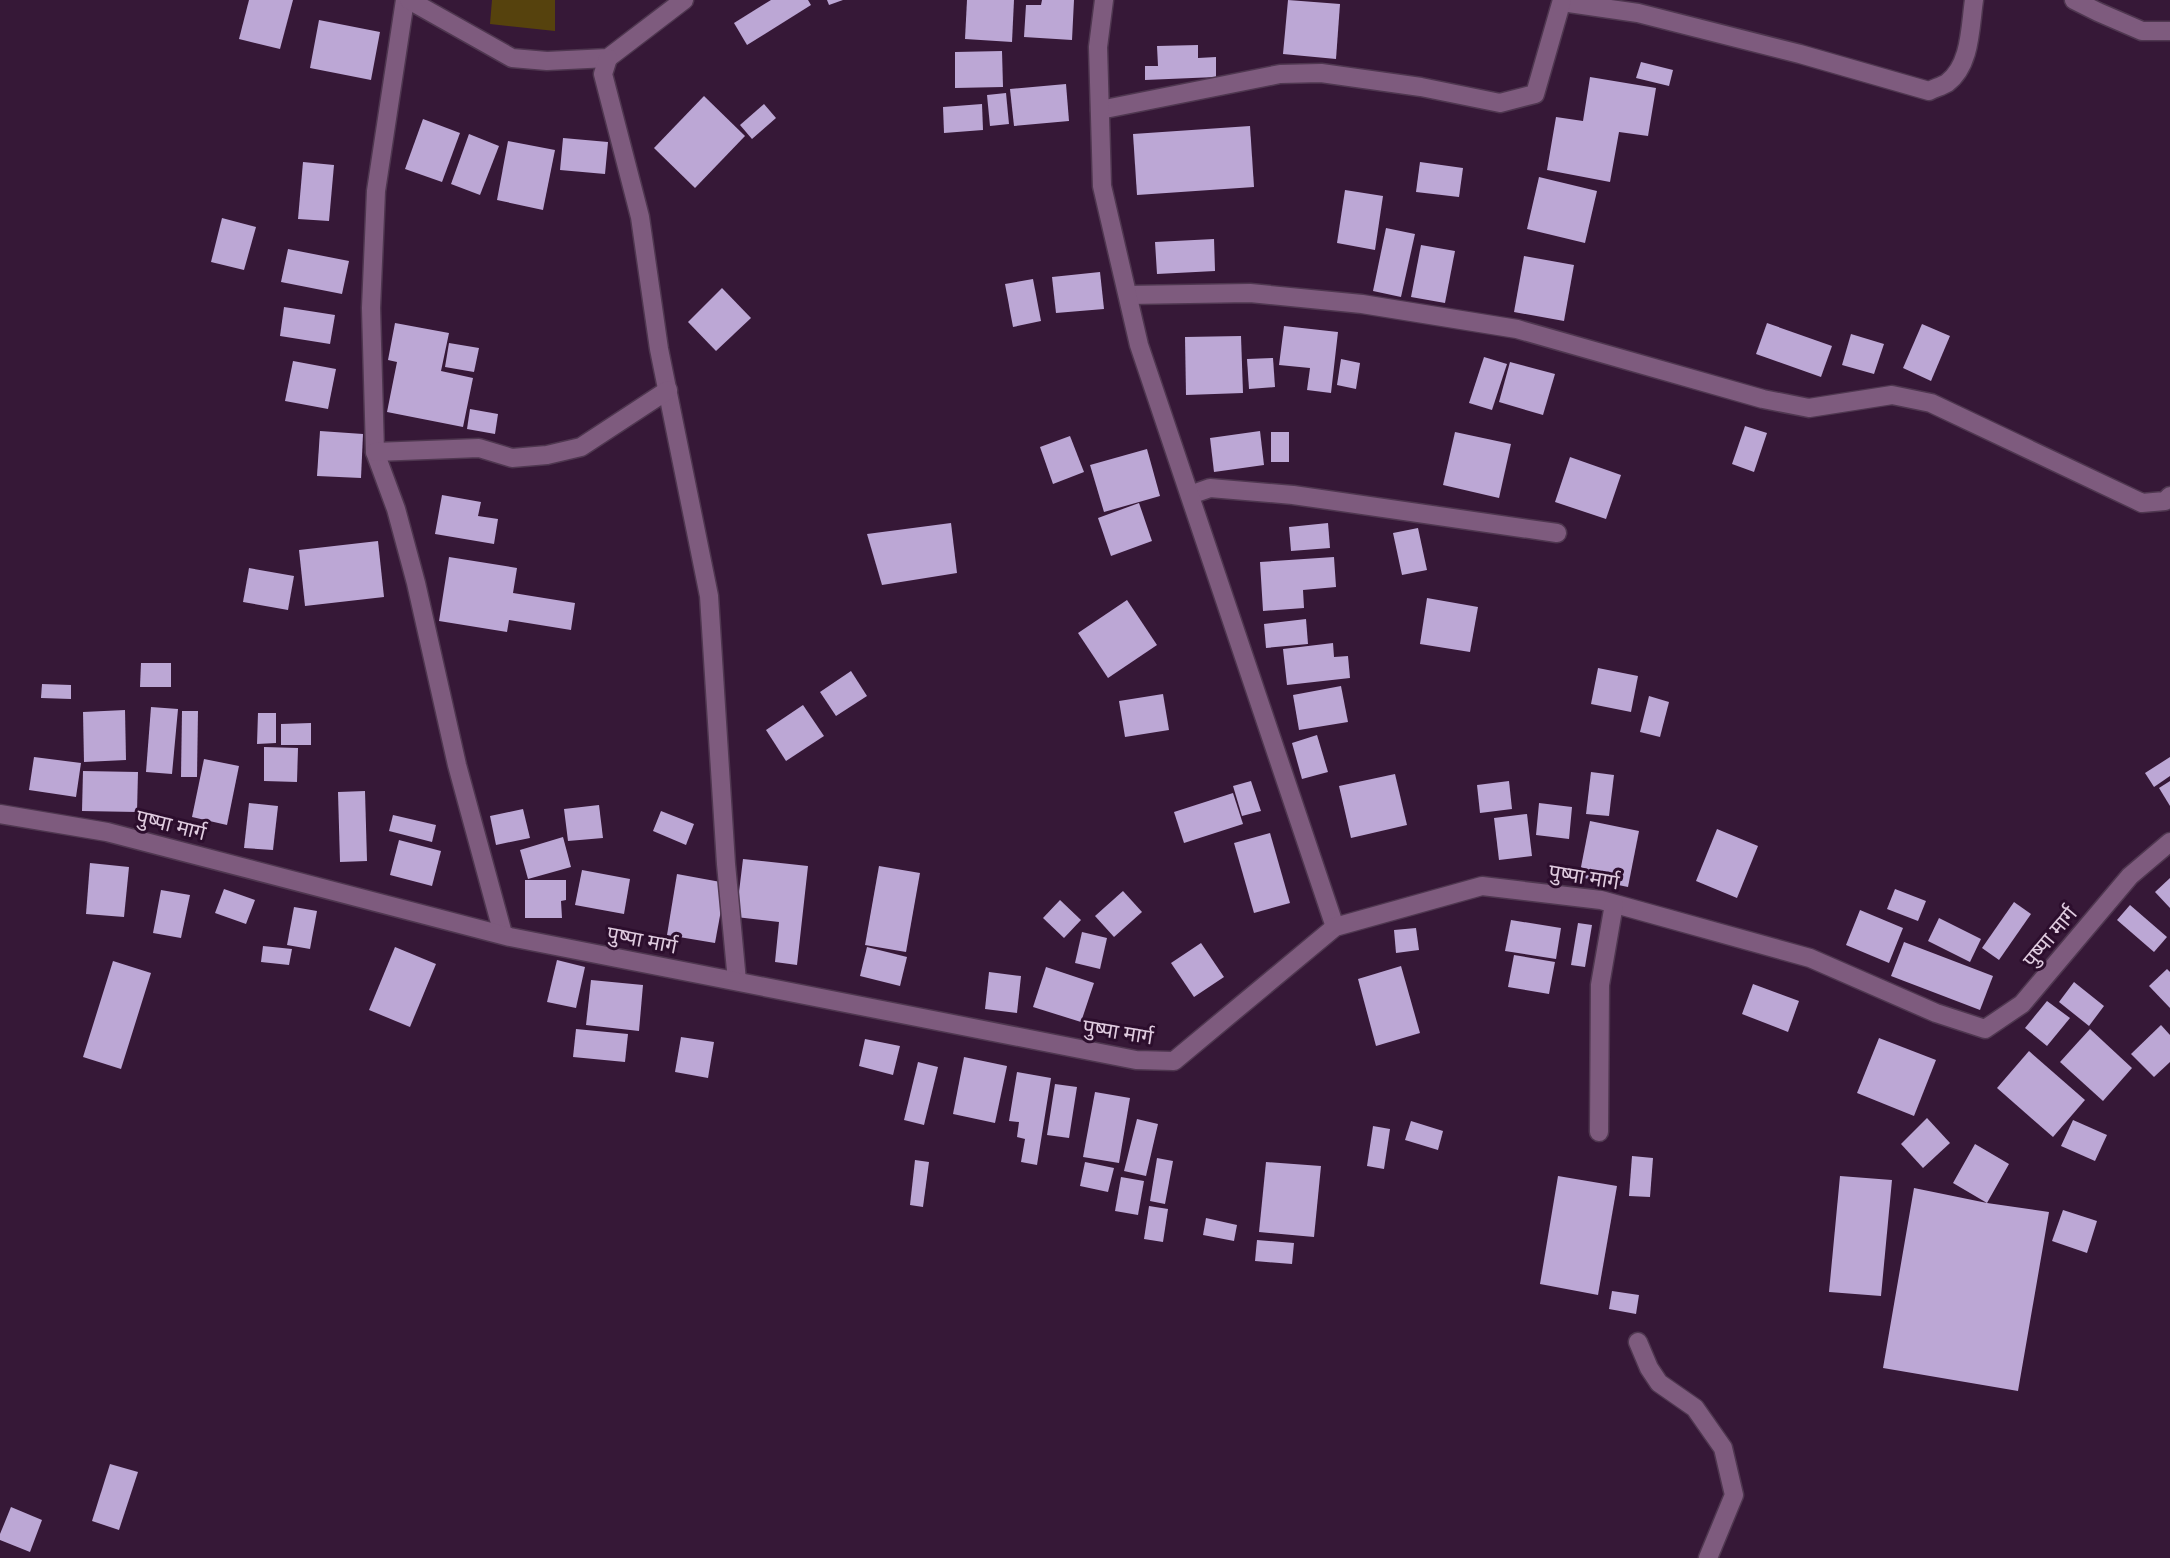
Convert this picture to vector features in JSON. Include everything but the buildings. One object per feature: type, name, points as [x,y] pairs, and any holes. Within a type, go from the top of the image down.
[{"type":"street","points":[[503,934],[457,765],[416,583],[396,509],[375,452],[371,308],[376,191],[407,0],[512,57],[547,61],[608,58],[684,0]]},
{"type":"street","points":[[1104,0],[1098,47],[1102,186],[1139,345],[1335,927]]},
{"type":"street","points":[[1100,110],[1280,74],[1321,73],[1421,87],[1500,103],[1535,94],[1562,1],[1638,13],[1800,54],[1929,91],[1947,83],[1961,66],[1967,47],[1974,0]]},
{"type":"street","points":[[2074,0],[2142,31],[2170,31]]},
{"type":"street","points":[[608,58],[603,74],[640,217],[659,349],[709,596],[726,864],[737,981]]},
{"type":"street","points":[[1128,295],[1250,293],[1362,304],[1517,329],[1763,399],[1809,408],[1892,395],[1931,403],[2142,503],[2168,499]]},
{"type":"street","points":[[375,452],[479,448],[512,458],[547,455],[581,447],[668,390]]},
{"type":"street","points":[[1190,495],[1210,488],[1293,495],[1557,533]]},
{"type":"street","name":"पुष्पा मार्ग","points":[[0,814],[107,832],[503,934],[1136,1060],[1174,1061],[1335,927],[1482,886],[1601,900],[1810,958],[1936,1013],[1985,1029],[2022,1004],[2130,876],[2170,842]]},
{"type":"street","points":[[1599,1132],[1600,985],[1614,904]]},
{"type":"street","points":[[1638,1342],[1649,1368],[1659,1383],[1695,1408],[1723,1448],[1734,1495],[1708,1558]]},
{"type":"shaded area","points":[[492,0],[555,0],[555,31],[490,24]]}]
